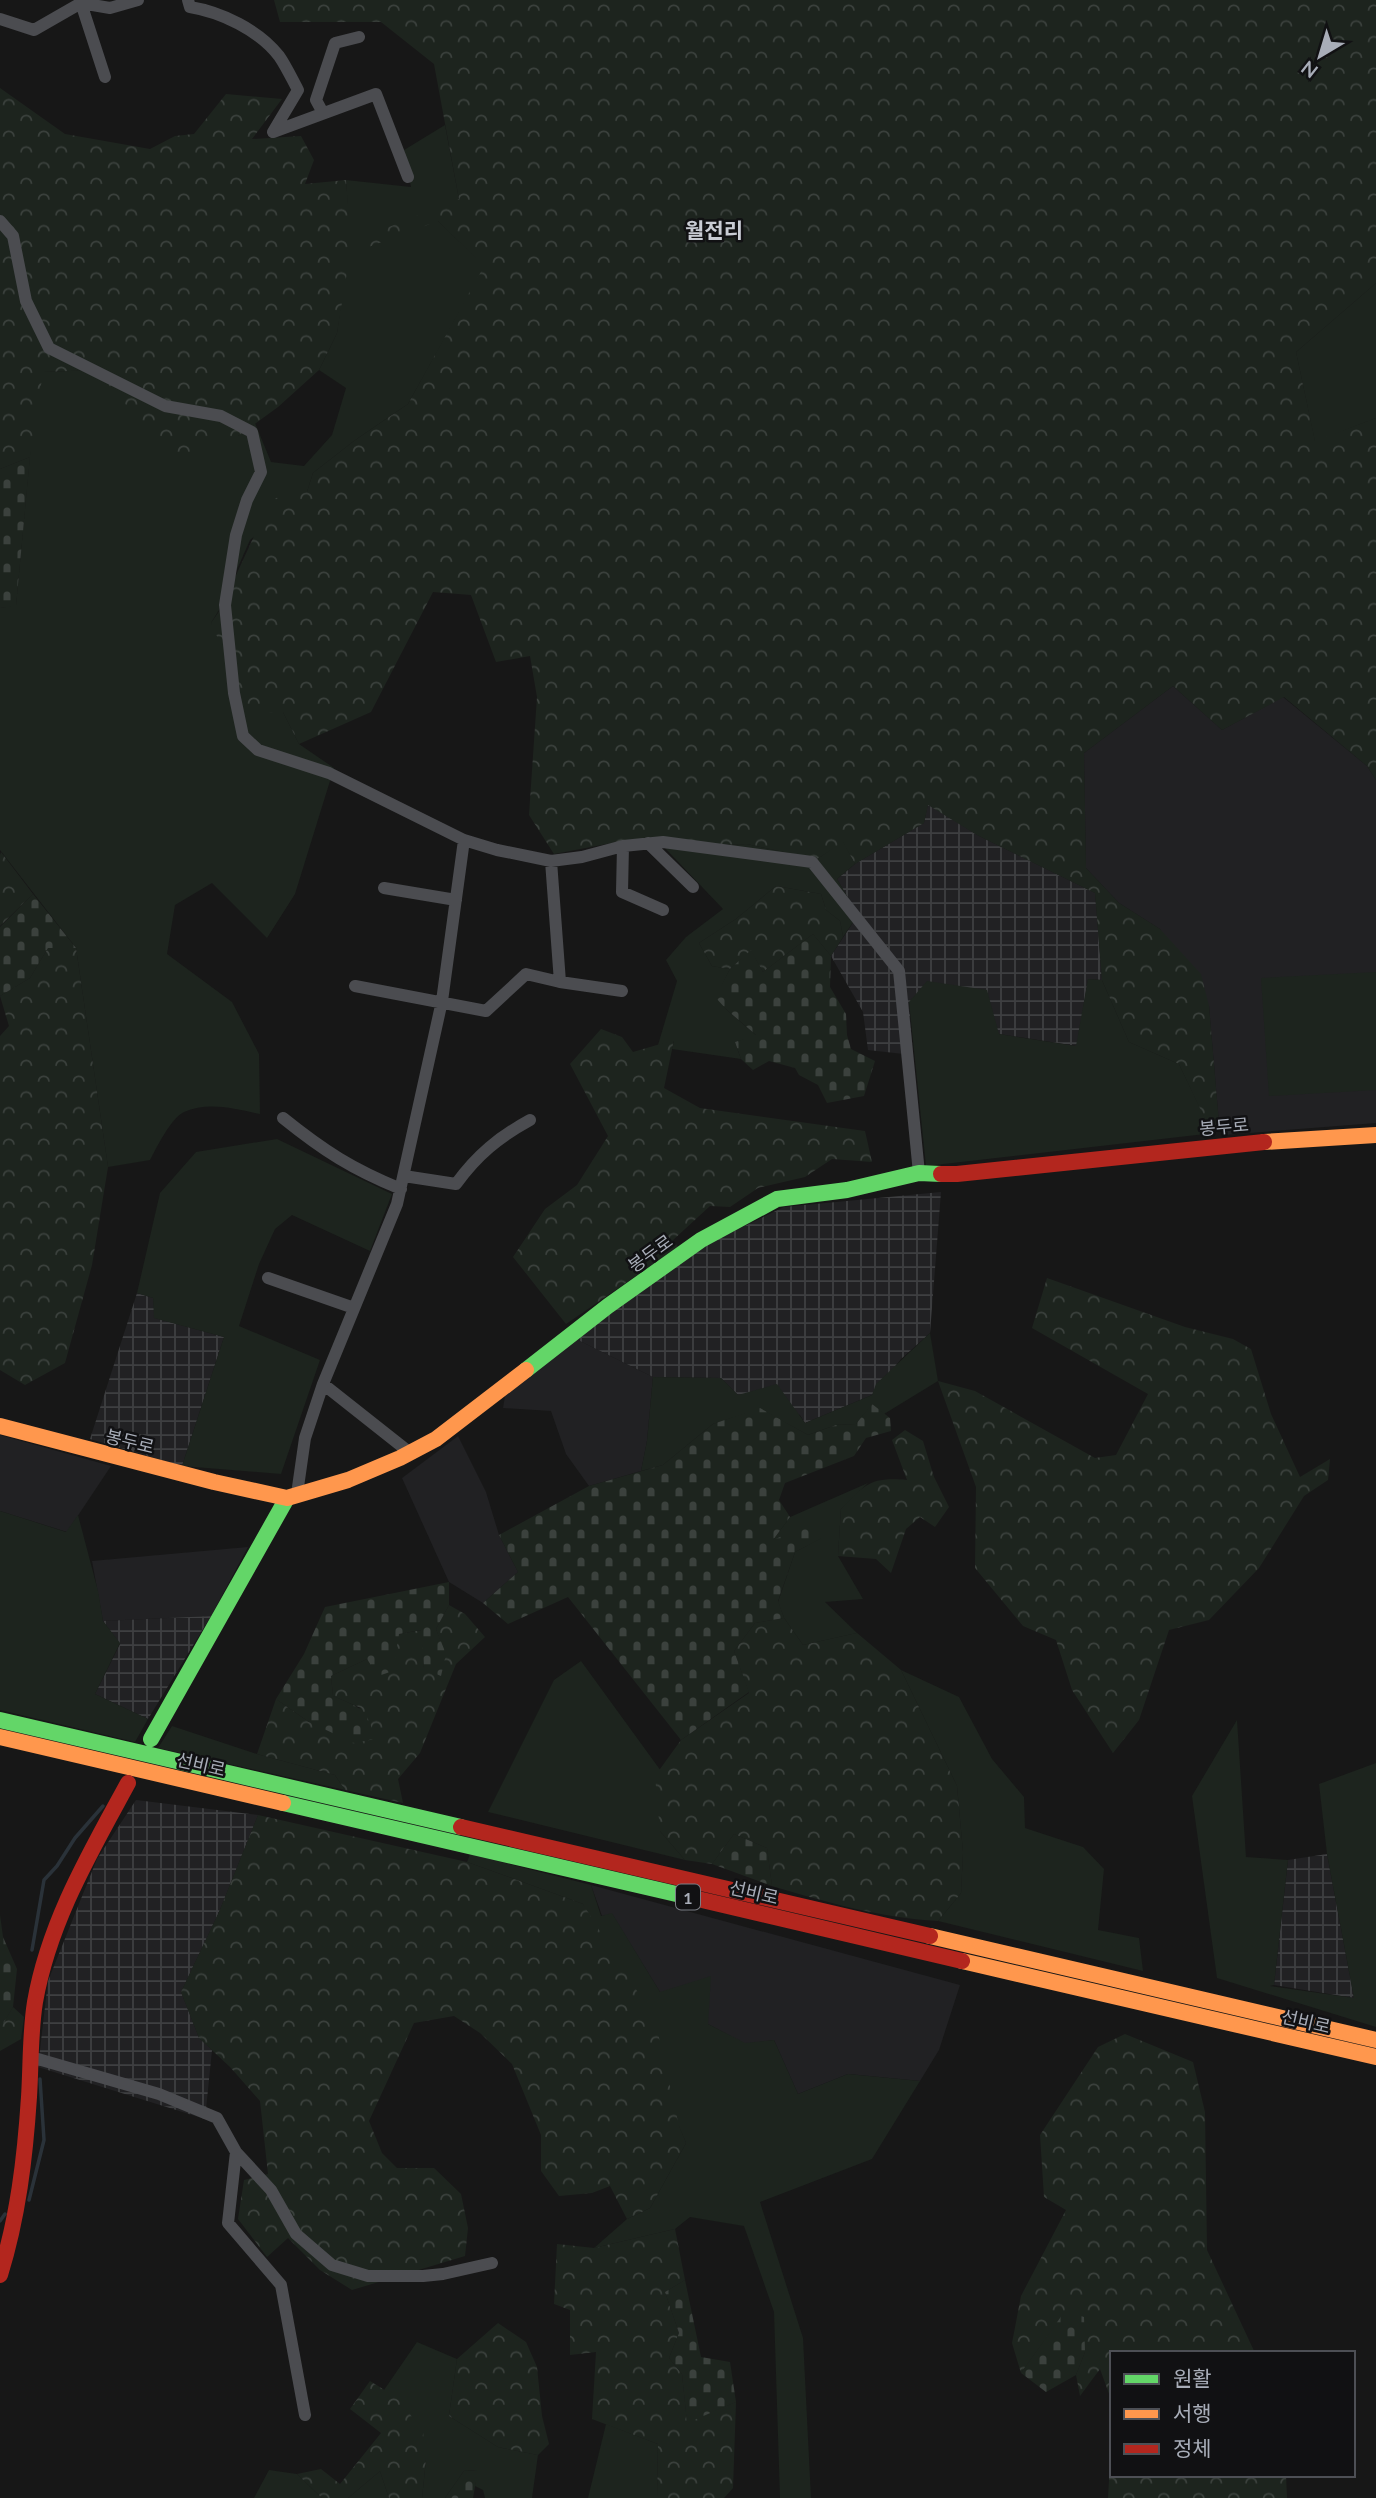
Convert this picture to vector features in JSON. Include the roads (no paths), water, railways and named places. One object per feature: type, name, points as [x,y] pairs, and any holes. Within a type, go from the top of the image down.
[{"type":"main road","name":"봉두로","points":[[0,1426],[214,1482],[292,1496],[348,1480],[436,1439],[608,1306],[701,1240],[777,1199],[847,1190],[919,1173],[957,1174],[1242,1143],[1376,1135]]},
{"type":"main road","points":[[151,1739],[292,1496]]},
{"type":"main road","name":"선비로","points":[[0,1720],[1376,2040]]},
{"type":"main road","name":"선비로","points":[[0,1737],[1376,2057]]},
{"type":"main road","points":[[0,2275],[9,2249],[18,2201],[26,2138],[35,2001],[48,1947],[70,1891],[128,1783]]},
{"type":"street","points":[[0,19],[34,30],[81,3],[110,8],[138,0]]},
{"type":"street","points":[[188,0],[190,7],[209,10],[260,38],[279,56],[298,90],[273,132],[376,94],[408,177]]},
{"type":"street","points":[[81,3],[105,77]]},
{"type":"street","points":[[323,113],[316,100],[335,43],[359,37]]},
{"type":"street","points":[[0,221],[13,236],[26,301],[49,348],[165,406],[221,416],[252,432],[261,472],[247,500],[236,535],[225,605],[234,693],[243,736],[258,750],[329,773],[464,840],[497,850],[551,860],[582,857],[623,846],[663,842],[812,862],[899,971],[919,1173]]},
{"type":"street","points":[[292,1496],[305,1438],[323,1384],[397,1203],[442,1002],[464,840]]},
{"type":"street","points":[[648,843],[693,887]]},
{"type":"street","points":[[623,846],[622,892],[663,910]]},
{"type":"street","points":[[551,860],[560,982]]},
{"type":"street","points":[[384,888],[456,900]]},
{"type":"street","points":[[355,986],[486,1011],[526,974],[622,991]]},
{"type":"street","points":[[283,1118],[317,1145],[357,1171],[402,1183],[456,1184],[474,1159],[530,1120]]},
{"type":"street","points":[[268,1278],[354,1308]]},
{"type":"street","points":[[323,1384],[409,1452]]},
{"type":"street","points":[[31,2057],[159,2094],[217,2118],[236,2152],[271,2190],[296,2234],[332,2265],[368,2276],[423,2276],[492,2263]]},
{"type":"street","points":[[236,2152],[228,2223],[281,2285],[305,2415]]},
{"type":"waterway","points":[[32,1950],[44,1880],[103,1806]]},
{"type":"waterway","points":[[29,2200],[44,2140],[40,2079]]},
{"type":"waterway","points":[[0,2221],[5,2214]]},
{"type":"district","name":"월전리","points":[[714,229]]}]
